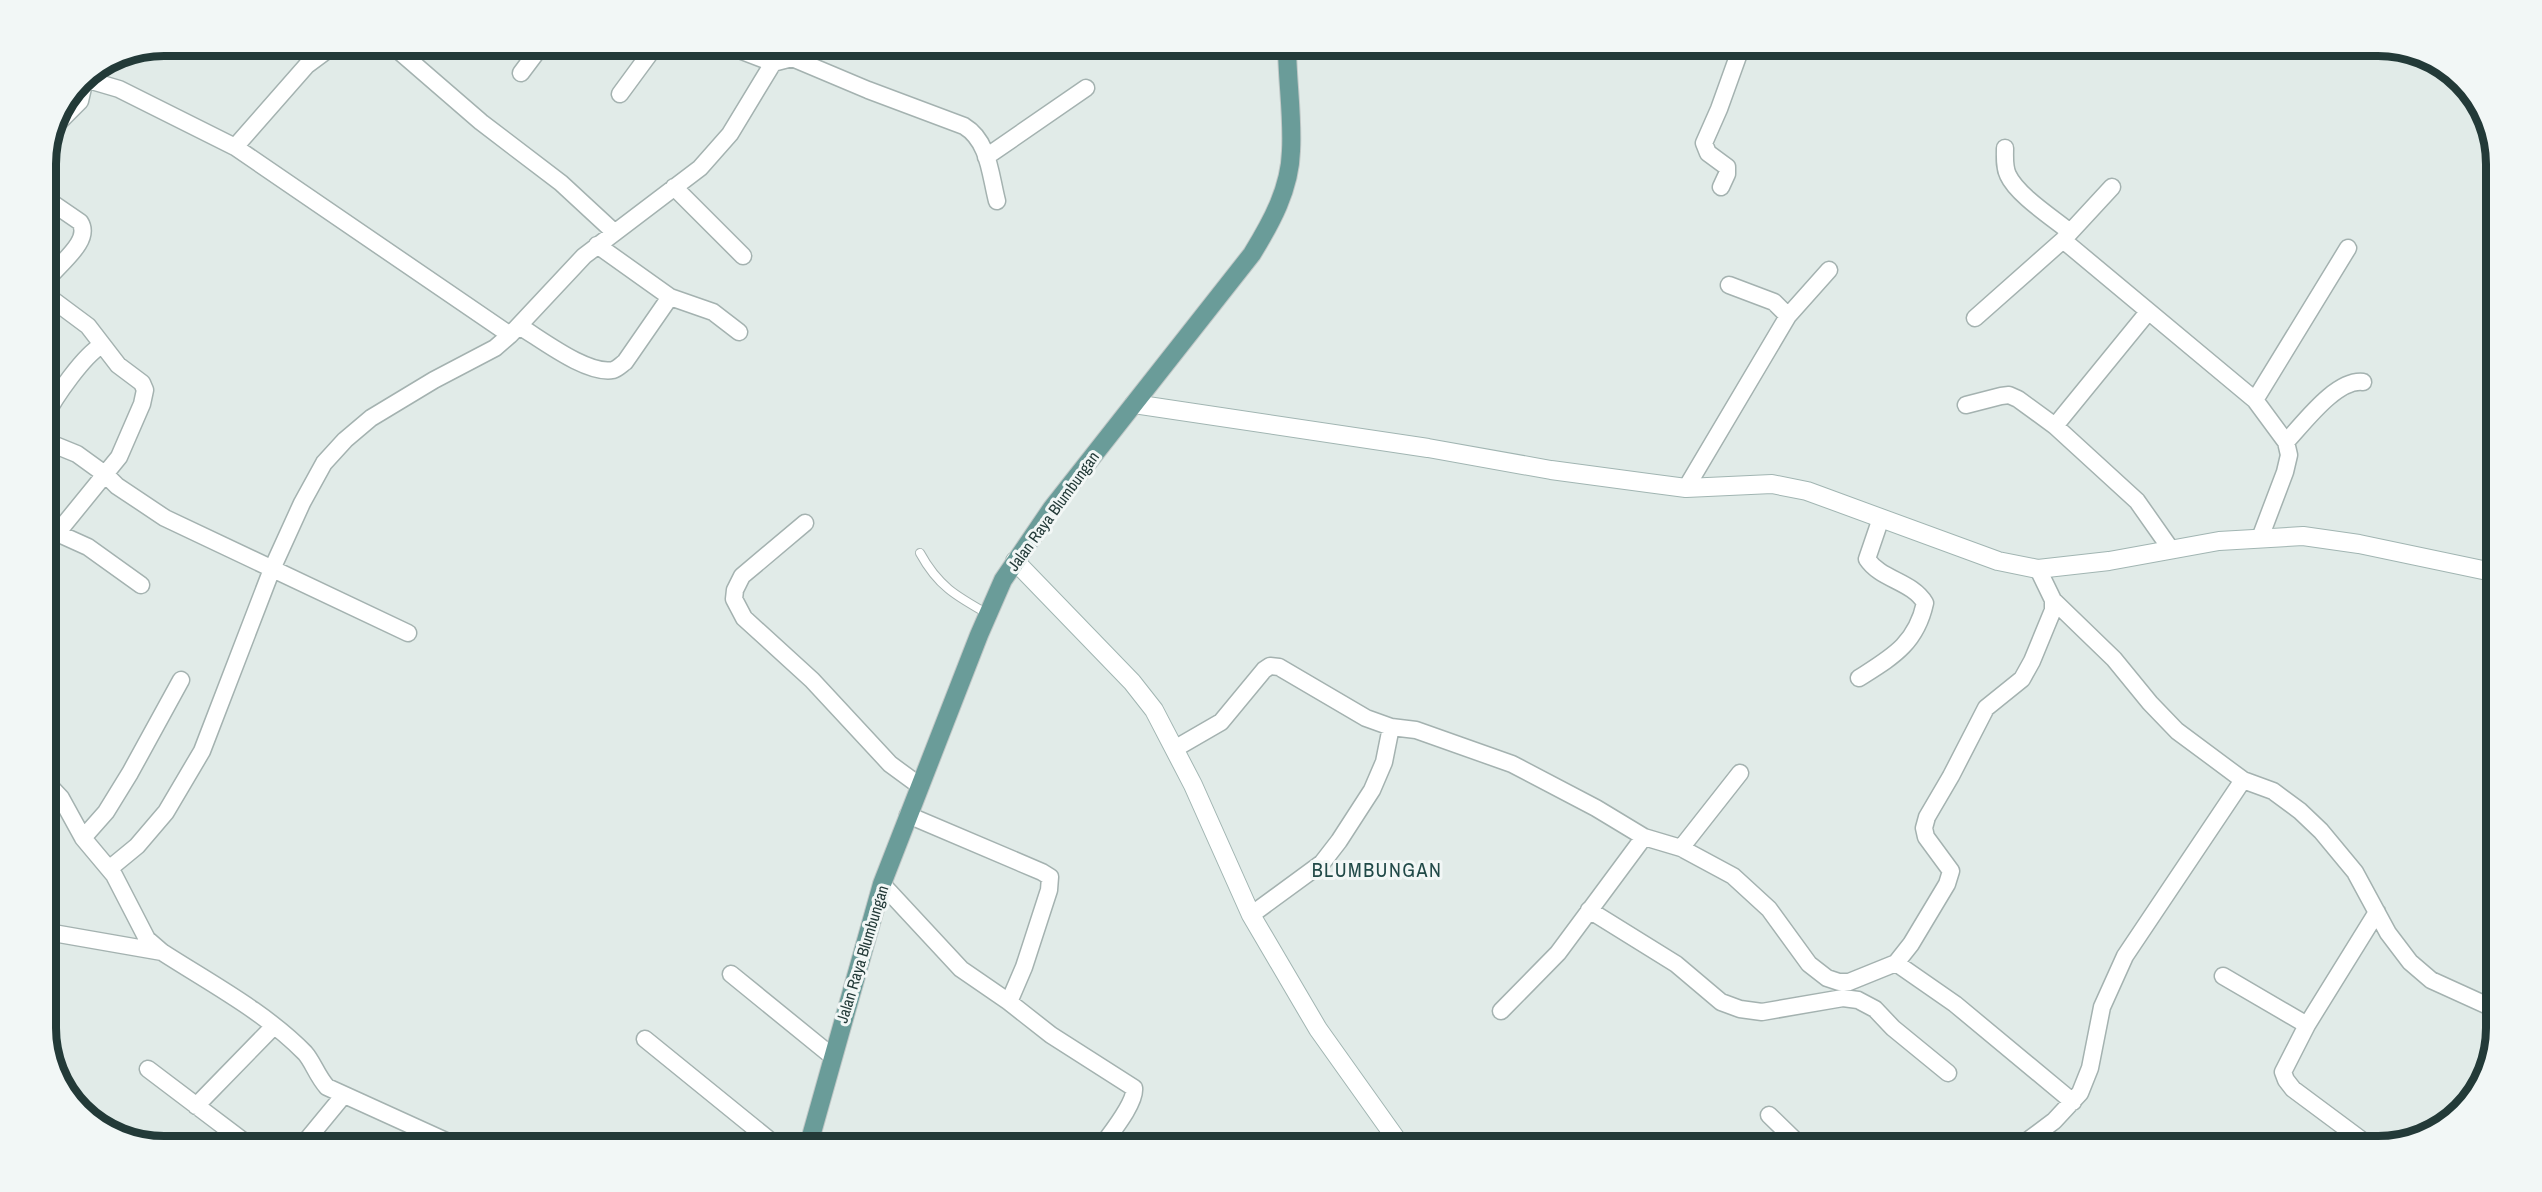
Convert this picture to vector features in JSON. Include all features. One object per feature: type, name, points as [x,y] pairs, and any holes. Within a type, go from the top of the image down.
[{"type":"main road","name":"Jalan Raya Blumbungan","points":[[811,1136],[882,884],[1003,580],[1052,508],[1252,254],[1281,200],[1292,153],[1288,56]]},
{"type":"street","points":[[235,147],[307,65],[319,56]]},
{"type":"street","points":[[405,56],[481,122],[561,183],[614,232]]},
{"type":"street","points":[[521,73],[534,56]]},
{"type":"street","points":[[620,93],[648,56]]},
{"type":"street","points":[[755,56],[773,63]]},
{"type":"street","points":[[112,872],[166,812],[202,751],[272,569],[307,493],[324,463],[345,440],[371,418],[434,380],[481,357],[514,330],[584,256],[700,168],[730,134],[773,63],[786,56]]},
{"type":"street","points":[[805,56],[868,90],[964,126],[980,139],[997,201]]},
{"type":"street","points":[[1721,187],[1727,174],[1727,167],[1708,153],[1704,143],[1738,56]]},
{"type":"street","points":[[93,82],[119,89],[235,147],[514,330],[599,370],[615,370],[625,362],[670,297]]},
{"type":"street","points":[[986,157],[1086,88]]},
{"type":"street","points":[[70,111],[80,101],[81,94]]},
{"type":"street","points":[[2005,148],[2005,166],[2008,177],[2017,189],[2148,312],[2255,400],[2286,442],[2289,455],[2285,472],[2260,538]]},
{"type":"street","points":[[674,187],[743,256]]},
{"type":"street","points":[[1975,318],[2066,236],[2112,187]]},
{"type":"street","points":[[56,206],[80,222],[83,227],[83,237],[56,270]]},
{"type":"street","points":[[597,245],[670,297],[713,312],[739,332]]},
{"type":"street","points":[[2255,400],[2348,248]]},
{"type":"street","points":[[1686,488],[1788,316],[1829,270]]},
{"type":"street","points":[[1729,285],[1774,302],[1788,316]]},
{"type":"street","points":[[56,302],[88,326],[118,365],[142,383],[145,390],[131,433],[106,475],[57,533],[88,547],[141,585]]},
{"type":"street","points":[[2055,426],[2148,312]]},
{"type":"street","points":[[56,399],[84,360],[102,345]]},
{"type":"street","points":[[2286,442],[2324,402],[2342,387],[2355,381],[2363,382]]},
{"type":"street","points":[[1966,405],[2009,395],[2018,399],[2055,426],[2137,501],[2170,548]]},
{"type":"street","points":[[1134,404],[1428,448],[1551,470],[1686,488],[1772,484],[1807,491],[1998,561],[2038,569],[2109,561],[2170,548],[2219,541],[2302,536],[2359,544],[2486,571]]},
{"type":"street","points":[[56,446],[77,454],[117,486],[165,518],[408,633]]},
{"type":"street","points":[[1859,678],[1895,656],[1909,641],[1921,619],[1925,603],[1918,592],[1873,567],[1867,559],[1881,518]]},
{"type":"street","points":[[805,523],[742,576],[735,590],[734,599],[744,618],[812,680],[890,764],[920,786]]},
{"type":"street","points":[[1015,561],[1132,682],[1154,710],[1176,747],[1251,915],[1318,1029],[1394,1136]]},
{"type":"street","points":[[2038,569],[2053,600],[2114,659],[2150,703],[2177,731],[2243,780],[2273,791],[2300,811],[2321,831],[2355,872],[2388,933],[2410,962],[2431,980],[2486,1005]]},
{"type":"street","points":[[1176,747],[1221,722],[1264,670],[1270,666],[1278,667],[1366,718],[1391,727],[1416,730],[1512,764],[1596,808],[1644,837],[1681,848],[1733,876],[1769,909],[1809,964],[1827,978],[1849,982],[1896,963],[1911,944],[1951,876],[1950,866],[1926,837],[1924,828],[1927,817],[1986,708],[2022,679],[2032,662],[2053,610],[2053,600]]},
{"type":"street","points":[[83,838],[106,812],[181,680]]},
{"type":"street","points":[[1251,915],[1322,863],[1340,841],[1372,790],[1384,762],[1391,727]]},
{"type":"street","points":[[1681,848],[1740,773]]},
{"type":"street","points":[[2034,1136],[2054,1121],[2073,1102],[2085,1084],[2102,1007],[2124,956],[2243,780]]},
{"type":"street","points":[[56,793],[83,838],[112,872],[147,939],[162,952],[274,1026],[307,1055],[317,1076],[327,1087],[419,1136]]},
{"type":"street","points":[[909,815],[1050,877],[1049,890],[1024,967],[1009,1002]]},
{"type":"street","points":[[1501,1011],[1545,968],[1644,837]]},
{"type":"street","points":[[882,884],[961,969],[1051,1035],[1134,1088],[1131,1101],[1109,1136]]},
{"type":"street","points":[[1589,910],[1676,964],[1721,1002],[1740,1009],[1762,1012],[1844,998],[1858,1000],[1875,1009],[1893,1028],[1948,1073]]},
{"type":"street","points":[[2357,1136],[2286,1080],[2283,1072],[2307,1025],[2377,912]]},
{"type":"street","points":[[56,934],[162,952]]},
{"type":"street","points":[[1896,963],[1955,1004],[2073,1102]]},
{"type":"street","points":[[731,975],[832,1057]]},
{"type":"street","points":[[2223,976],[2307,1025]]},
{"type":"street","points":[[196,1106],[274,1026]]},
{"type":"street","points":[[645,1039],[764,1136]]},
{"type":"street","points":[[148,1069],[236,1136]]},
{"type":"street","points":[[309,1136],[344,1096]]},
{"type":"street","points":[[1769,1115],[1791,1136]]},
{"type":"lane","points":[[920,553],[931,574],[953,595],[988,614]]},
{"type":"district","name":"BLUMBUNGAN","points":[[1377,870]]}]
